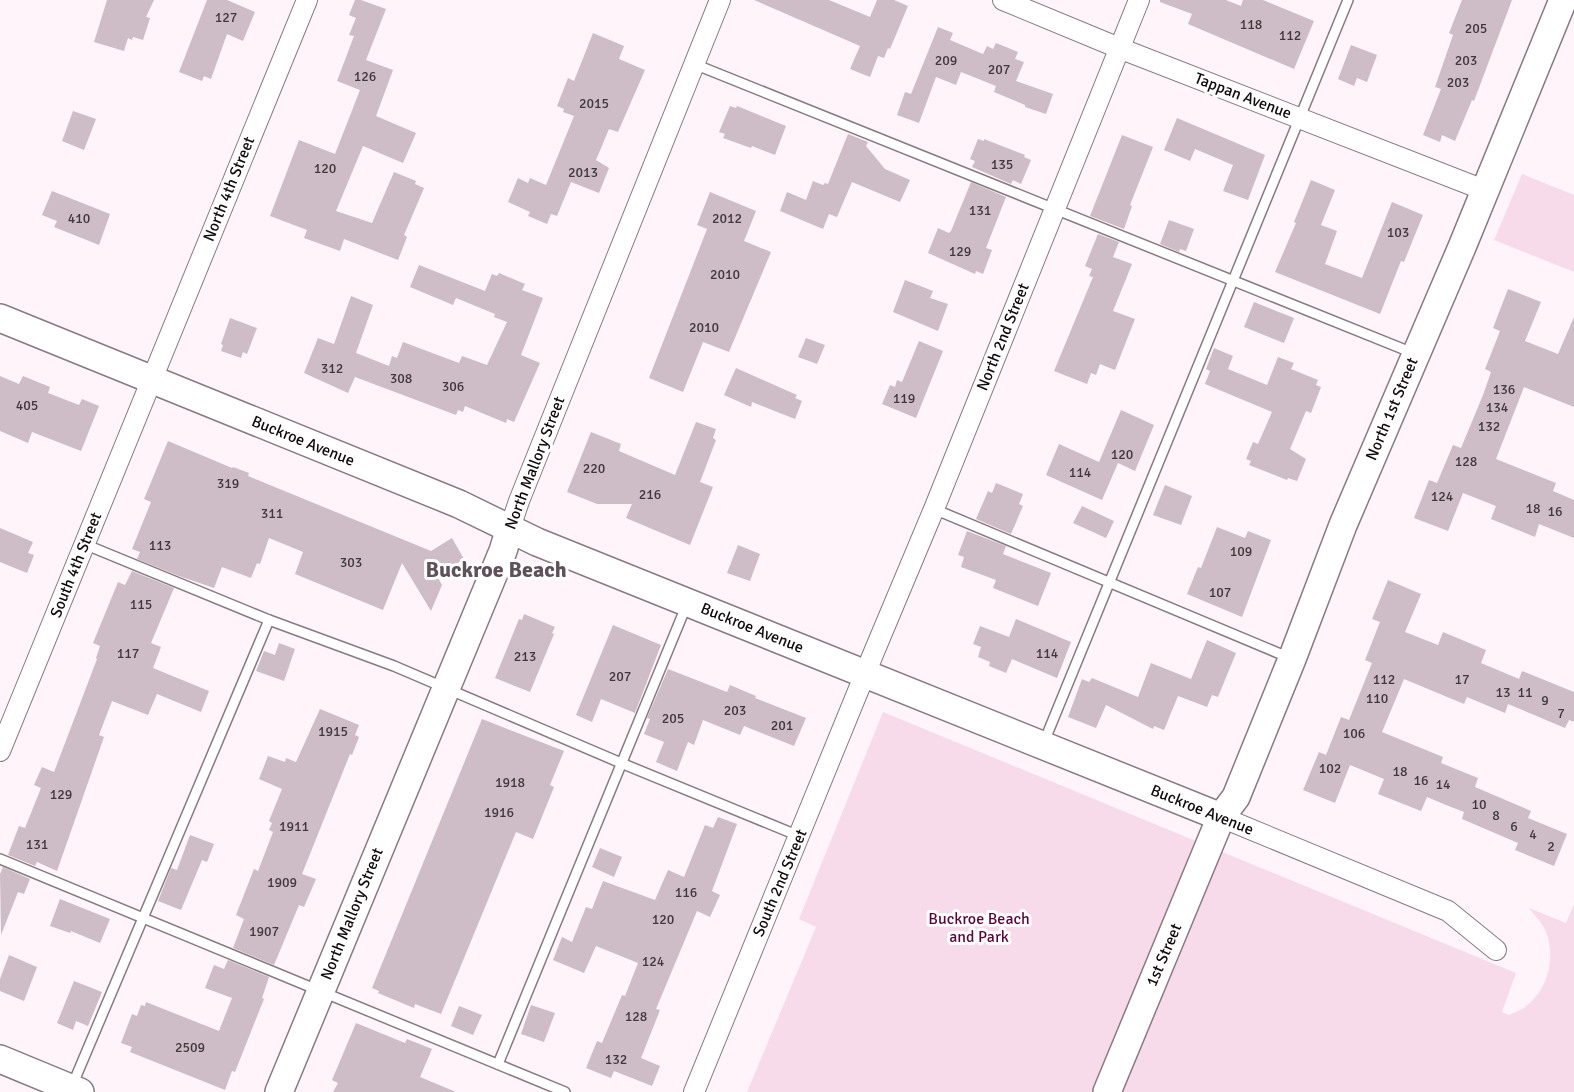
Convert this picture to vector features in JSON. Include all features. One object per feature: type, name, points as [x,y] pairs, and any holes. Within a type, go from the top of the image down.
[{"type":"street","name":"North 4th Street","points":[[152,379],[307,0]]},
{"type":"street","name":"North Mallory Street","points":[[279,1092],[502,551],[519,501],[720,0]]},
{"type":"street","name":"Tappan Avenue","points":[[1003,0],[1119,48],[1484,190]]},
{"type":"street","name":"North 2nd Street","points":[[865,674],[1139,0]]},
{"type":"street","name":"North 1st Street","points":[[1221,817],[1236,797],[1343,525],[1563,0]]},
{"type":"street","name":"Buckroe Avenue","points":[[0,318],[459,504],[537,542],[1043,744],[1448,911],[1496,950]]},
{"type":"street","name":"South 4th Street","points":[[0,751],[152,379]]},
{"type":"street","name":"South 2nd Street","points":[[694,1092],[865,674]]},
{"type":"street","name":"1st Street","points":[[1107,1092],[1221,817]]},
{"type":"street","points":[[0,1059],[76,1090]]},
{"type":"lane","points":[[1043,744],[1348,0]]},
{"type":"lane","points":[[694,64],[1416,354]]},
{"type":"lane","points":[[934,509],[1292,658]]},
{"type":"lane","points":[[84,544],[269,620],[446,687],[621,764],[799,836]]},
{"type":"lane","points":[[498,1064],[688,601]]},
{"type":"lane","points":[[76,1090],[143,918],[269,620]]},
{"type":"lane","points":[[0,859],[566,1092]]},
{"type":"green space","points":[[1522,174],[1574,195],[1574,272],[1494,240]]},
{"type":"green space","name":"Buckroe Beach and Park","points":[[883,712],[1516,973],[1502,1012],[1509,1015],[1522,1009],[1534,999],[1545,982],[1550,962],[1546,932],[1529,908],[1566,923],[1574,904],[1574,1092],[747,1092],[816,927],[799,919]]},
{"type":"building","points":[[107,0],[154,0],[146,17],[150,18],[143,40],[128,38],[124,51],[94,42]]},
{"type":"building","points":[[207,0],[227,0],[255,12],[243,41],[227,34],[211,79],[204,76],[202,81],[179,72]]},
{"type":"building","points":[[355,0],[386,9],[366,60],[393,70],[376,116],[416,133],[403,163],[363,146],[336,211],[372,223],[394,172],[416,181],[415,184],[424,188],[404,235],[407,237],[398,260],[344,239],[340,251],[304,238],[307,230],[270,216],[299,140],[335,154],[360,90],[337,81],[354,36],[349,35],[356,18],[349,15]]},
{"type":"building","points":[[754,0],[829,0],[870,17],[877,0],[894,0],[908,6],[890,49],[888,48],[884,58],[878,56],[870,77],[850,69],[860,46]]},
{"type":"building","points":[[1160,0],[1226,0],[1241,6],[1243,0],[1263,0],[1314,21],[1294,69],[1188,24],[1192,14],[1160,2]]},
{"type":"building","points":[[1462,0],[1512,0],[1474,101],[1472,100],[1455,141],[1442,135],[1440,142],[1423,135],[1441,89],[1435,87],[1453,35],[1449,33]]},
{"type":"building","points":[[938,27],[953,33],[950,40],[983,54],[987,46],[993,49],[996,43],[1018,52],[1015,59],[1024,62],[1016,81],[1053,94],[1046,114],[994,92],[996,86],[961,72],[956,85],[936,77],[919,123],[897,115],[905,92],[911,94]]},
{"type":"building","points":[[593,33],[624,46],[619,59],[645,70],[618,132],[609,129],[596,160],[609,168],[599,193],[571,182],[557,216],[551,214],[547,224],[528,216],[530,212],[508,202],[518,178],[528,183],[530,178],[546,185],[574,116],[563,112],[564,109],[557,106],[568,78],[574,81]]},
{"type":"building","points":[[1351,45],[1377,55],[1367,82],[1357,78],[1354,86],[1338,79]]},
{"type":"building","points":[[730,106],[736,108],[737,106],[786,126],[775,155],[723,138],[725,134],[719,132]]},
{"type":"building","points":[[73,111],[96,119],[84,150],[62,141]]},
{"type":"building","points":[[1177,118],[1265,155],[1248,200],[1223,191],[1233,165],[1195,149],[1190,161],[1164,150]]},
{"type":"building","points":[[848,134],[868,142],[866,146],[885,169],[910,180],[900,202],[852,182],[837,217],[829,214],[823,229],[780,211],[787,192],[806,200],[813,181],[823,185],[828,184]]},
{"type":"building","points":[[1122,135],[1153,147],[1130,205],[1132,206],[1124,229],[1090,216]]},
{"type":"building","points":[[978,139],[984,141],[984,139],[1025,155],[1024,157],[1031,160],[1021,184],[1013,180],[1011,184],[972,167],[975,161],[970,159]]},
{"type":"building","points":[[1311,180],[1335,190],[1321,225],[1337,231],[1325,264],[1362,278],[1392,202],[1423,215],[1404,262],[1401,261],[1380,314],[1275,272]]},
{"type":"building","points":[[971,182],[1006,197],[986,248],[992,250],[983,274],[976,271],[975,274],[928,253],[938,228],[949,233],[951,231]]},
{"type":"building","points":[[52,191],[110,214],[99,245],[54,227],[57,221],[42,215]]},
{"type":"building","points":[[710,192],[756,211],[744,241],[771,252],[729,352],[703,342],[683,392],[649,378],[707,229],[697,225]]},
{"type":"building","points":[[1169,220],[1194,229],[1186,251],[1180,249],[1179,252],[1160,244]]},
{"type":"building","points":[[1098,234],[1119,242],[1113,257],[1132,264],[1113,311],[1135,319],[1115,370],[1100,364],[1096,375],[1091,373],[1087,384],[1054,371],[1093,277],[1089,276],[1092,269],[1085,266]]},
{"type":"building","points":[[419,265],[485,291],[492,274],[497,276],[499,273],[525,284],[522,290],[543,298],[521,355],[540,363],[514,422],[507,419],[506,423],[465,406],[463,412],[458,410],[456,415],[355,377],[348,393],[304,373],[318,338],[334,344],[351,296],[373,305],[356,353],[389,366],[392,356],[397,358],[403,342],[459,363],[462,356],[487,365],[507,322],[494,317],[495,314],[456,298],[453,305],[410,287]]},
{"type":"building","points":[[905,280],[933,291],[930,298],[948,304],[938,331],[893,312]]},
{"type":"building","points":[[1508,289],[1541,302],[1525,341],[1558,354],[1574,317],[1574,407],[1524,387],[1496,459],[1556,483],[1553,491],[1574,500],[1574,538],[1539,524],[1535,537],[1491,519],[1496,506],[1463,493],[1448,531],[1414,518],[1429,480],[1437,483],[1453,445],[1461,448],[1483,395],[1491,372],[1485,369],[1500,331],[1493,328]]},
{"type":"building","points":[[1254,302],[1294,318],[1284,343],[1244,327]]},
{"type":"building","points":[[230,318],[257,328],[247,354],[243,352],[241,358],[221,351],[223,345],[221,344]]},
{"type":"building","points":[[806,338],[825,345],[817,364],[798,357]]},
{"type":"building","points":[[919,341],[943,351],[916,418],[882,404],[890,385],[895,387],[897,380],[902,382]]},
{"type":"building","points":[[1214,348],[1233,356],[1228,369],[1267,385],[1278,357],[1294,363],[1291,369],[1318,380],[1316,385],[1321,387],[1311,413],[1306,411],[1290,449],[1306,459],[1297,481],[1288,478],[1287,480],[1249,465],[1251,461],[1246,459],[1253,442],[1258,444],[1272,412],[1205,384],[1210,371],[1206,369]]},
{"type":"building","points":[[736,368],[797,395],[795,398],[802,401],[795,419],[752,402],[751,407],[724,395]]},
{"type":"building","points":[[0,376],[19,384],[23,376],[50,387],[48,393],[79,405],[82,399],[99,406],[81,451],[32,432],[28,443],[0,431]]},
{"type":"building","points":[[1121,410],[1154,425],[1135,471],[1118,463],[1102,500],[1046,475],[1059,444],[1099,462]]},
{"type":"building","points":[[696,422],[716,429],[713,438],[716,440],[700,482],[713,487],[690,545],[626,518],[632,504],[597,504],[567,492],[591,432],[621,444],[619,451],[675,475]]},
{"type":"building","points":[[168,441],[431,551],[452,538],[464,559],[437,576],[442,585],[431,611],[402,563],[383,610],[295,574],[303,552],[269,538],[260,564],[257,563],[251,578],[222,567],[214,588],[179,576],[137,559],[140,552],[132,549],[151,502],[144,499]]},
{"type":"building","points":[[996,483],[1023,494],[1019,504],[1023,506],[1011,534],[976,519],[988,491],[992,493]]},
{"type":"building","points":[[1165,485],[1192,496],[1181,525],[1153,515]]},
{"type":"building","points":[[1082,506],[1114,521],[1106,538],[1073,523]]},
{"type":"building","points":[[1217,527],[1245,538],[1248,531],[1271,540],[1242,617],[1187,594],[1198,567],[1201,568]]},
{"type":"building","points":[[0,528],[33,542],[28,553],[34,555],[27,573],[0,562]]},
{"type":"building","points":[[967,531],[1006,546],[1003,554],[1051,573],[1038,606],[993,588],[996,580],[961,567],[964,557],[958,555]]},
{"type":"building","points":[[738,545],[760,554],[750,581],[727,573]]},
{"type":"building","points":[[132,571],[174,588],[151,643],[161,647],[153,668],[209,691],[201,712],[157,694],[148,715],[112,701],[99,735],[104,737],[57,871],[37,862],[35,866],[8,855],[19,826],[25,828],[41,788],[34,785],[42,767],[54,772],[97,659],[100,646],[93,643],[118,582],[125,585]]},
{"type":"building","points":[[1388,580],[1421,594],[1405,632],[1438,645],[1443,632],[1486,650],[1481,663],[1519,679],[1522,671],[1574,692],[1574,722],[1569,720],[1565,728],[1508,704],[1505,713],[1467,697],[1464,704],[1404,679],[1382,732],[1443,757],[1441,763],[1478,778],[1475,787],[1531,811],[1528,818],[1567,834],[1554,866],[1515,850],[1518,843],[1462,819],[1464,812],[1427,797],[1421,811],[1378,794],[1384,779],[1350,765],[1335,803],[1303,790],[1319,752],[1326,755],[1341,717],[1349,720],[1372,663],[1365,660],[1380,622],[1372,619]]},
{"type":"building","points":[[524,614],[555,627],[530,692],[495,678],[519,619],[522,620]]},
{"type":"building","points":[[1016,619],[1071,642],[1057,678],[1012,659],[1006,673],[989,666],[990,662],[978,657],[981,647],[973,644],[980,626],[1009,637]]},
{"type":"building","points":[[613,625],[661,645],[635,713],[601,699],[592,722],[576,715]]},
{"type":"building","points":[[1207,640],[1236,653],[1218,697],[1212,695],[1207,707],[1178,696],[1164,730],[1154,726],[1153,729],[1106,705],[1096,728],[1068,717],[1082,679],[1089,682],[1092,678],[1138,697],[1151,663],[1191,679]]},
{"type":"building","points":[[279,643],[295,649],[284,681],[256,671],[264,651],[275,655]]},
{"type":"building","points":[[668,669],[727,692],[730,685],[756,696],[755,698],[806,718],[794,746],[744,726],[740,735],[703,720],[694,745],[688,742],[677,771],[656,762],[664,742],[644,734],[650,719],[647,718]]},
{"type":"building","points":[[320,709],[359,725],[355,735],[359,737],[302,874],[316,879],[304,907],[299,905],[274,965],[233,948],[244,919],[236,915],[254,869],[258,871],[273,832],[269,830],[272,823],[269,821],[282,789],[259,779],[268,756],[285,762],[286,758],[296,762]]},
{"type":"building","points":[[482,719],[564,751],[550,785],[554,787],[533,839],[516,832],[441,1014],[415,1004],[414,1008],[378,993],[379,991],[372,988]]},
{"type":"building","points":[[718,817],[737,824],[712,891],[720,895],[710,917],[697,911],[656,1009],[660,1010],[641,1058],[660,1066],[652,1086],[614,1071],[611,1078],[586,1068],[597,1041],[602,1043],[638,963],[596,946],[584,973],[553,960],[562,937],[572,942],[586,907],[592,909],[603,881],[655,900],[668,870],[684,877],[705,825],[713,828]]},
{"type":"building","points":[[190,835],[214,844],[207,862],[202,860],[181,910],[158,901],[171,868],[177,870]]},
{"type":"building","points":[[600,848],[622,857],[614,877],[592,867]]},
{"type":"building","points":[[3,867],[30,879],[24,894],[18,892],[1,935],[0,874]]},
{"type":"building","points":[[60,899],[110,919],[100,943],[71,931],[70,933],[50,926]]},
{"type":"building","points":[[9,955],[37,967],[24,1001],[0,991],[0,979]]},
{"type":"building","points":[[228,960],[269,977],[262,998],[264,999],[235,1072],[232,1071],[225,1090],[130,1052],[132,1047],[121,1043],[132,1014],[137,1016],[141,1005],[145,1006],[146,1002],[219,1031],[232,998],[205,988],[214,965],[224,969]]},
{"type":"building","points":[[74,981],[102,992],[88,1026],[76,1021],[73,1030],[57,1023]]},
{"type":"building","points":[[531,1005],[555,1013],[544,1042],[521,1034]]},
{"type":"building","points":[[459,1006],[482,1015],[473,1035],[451,1026]]},
{"type":"building","points":[[356,1023],[405,1043],[407,1039],[432,1049],[420,1077],[456,1092],[333,1092],[338,1083],[332,1080]]},
{"type":"district","name":"Buckroe Beach","points":[[496,569]]}]
